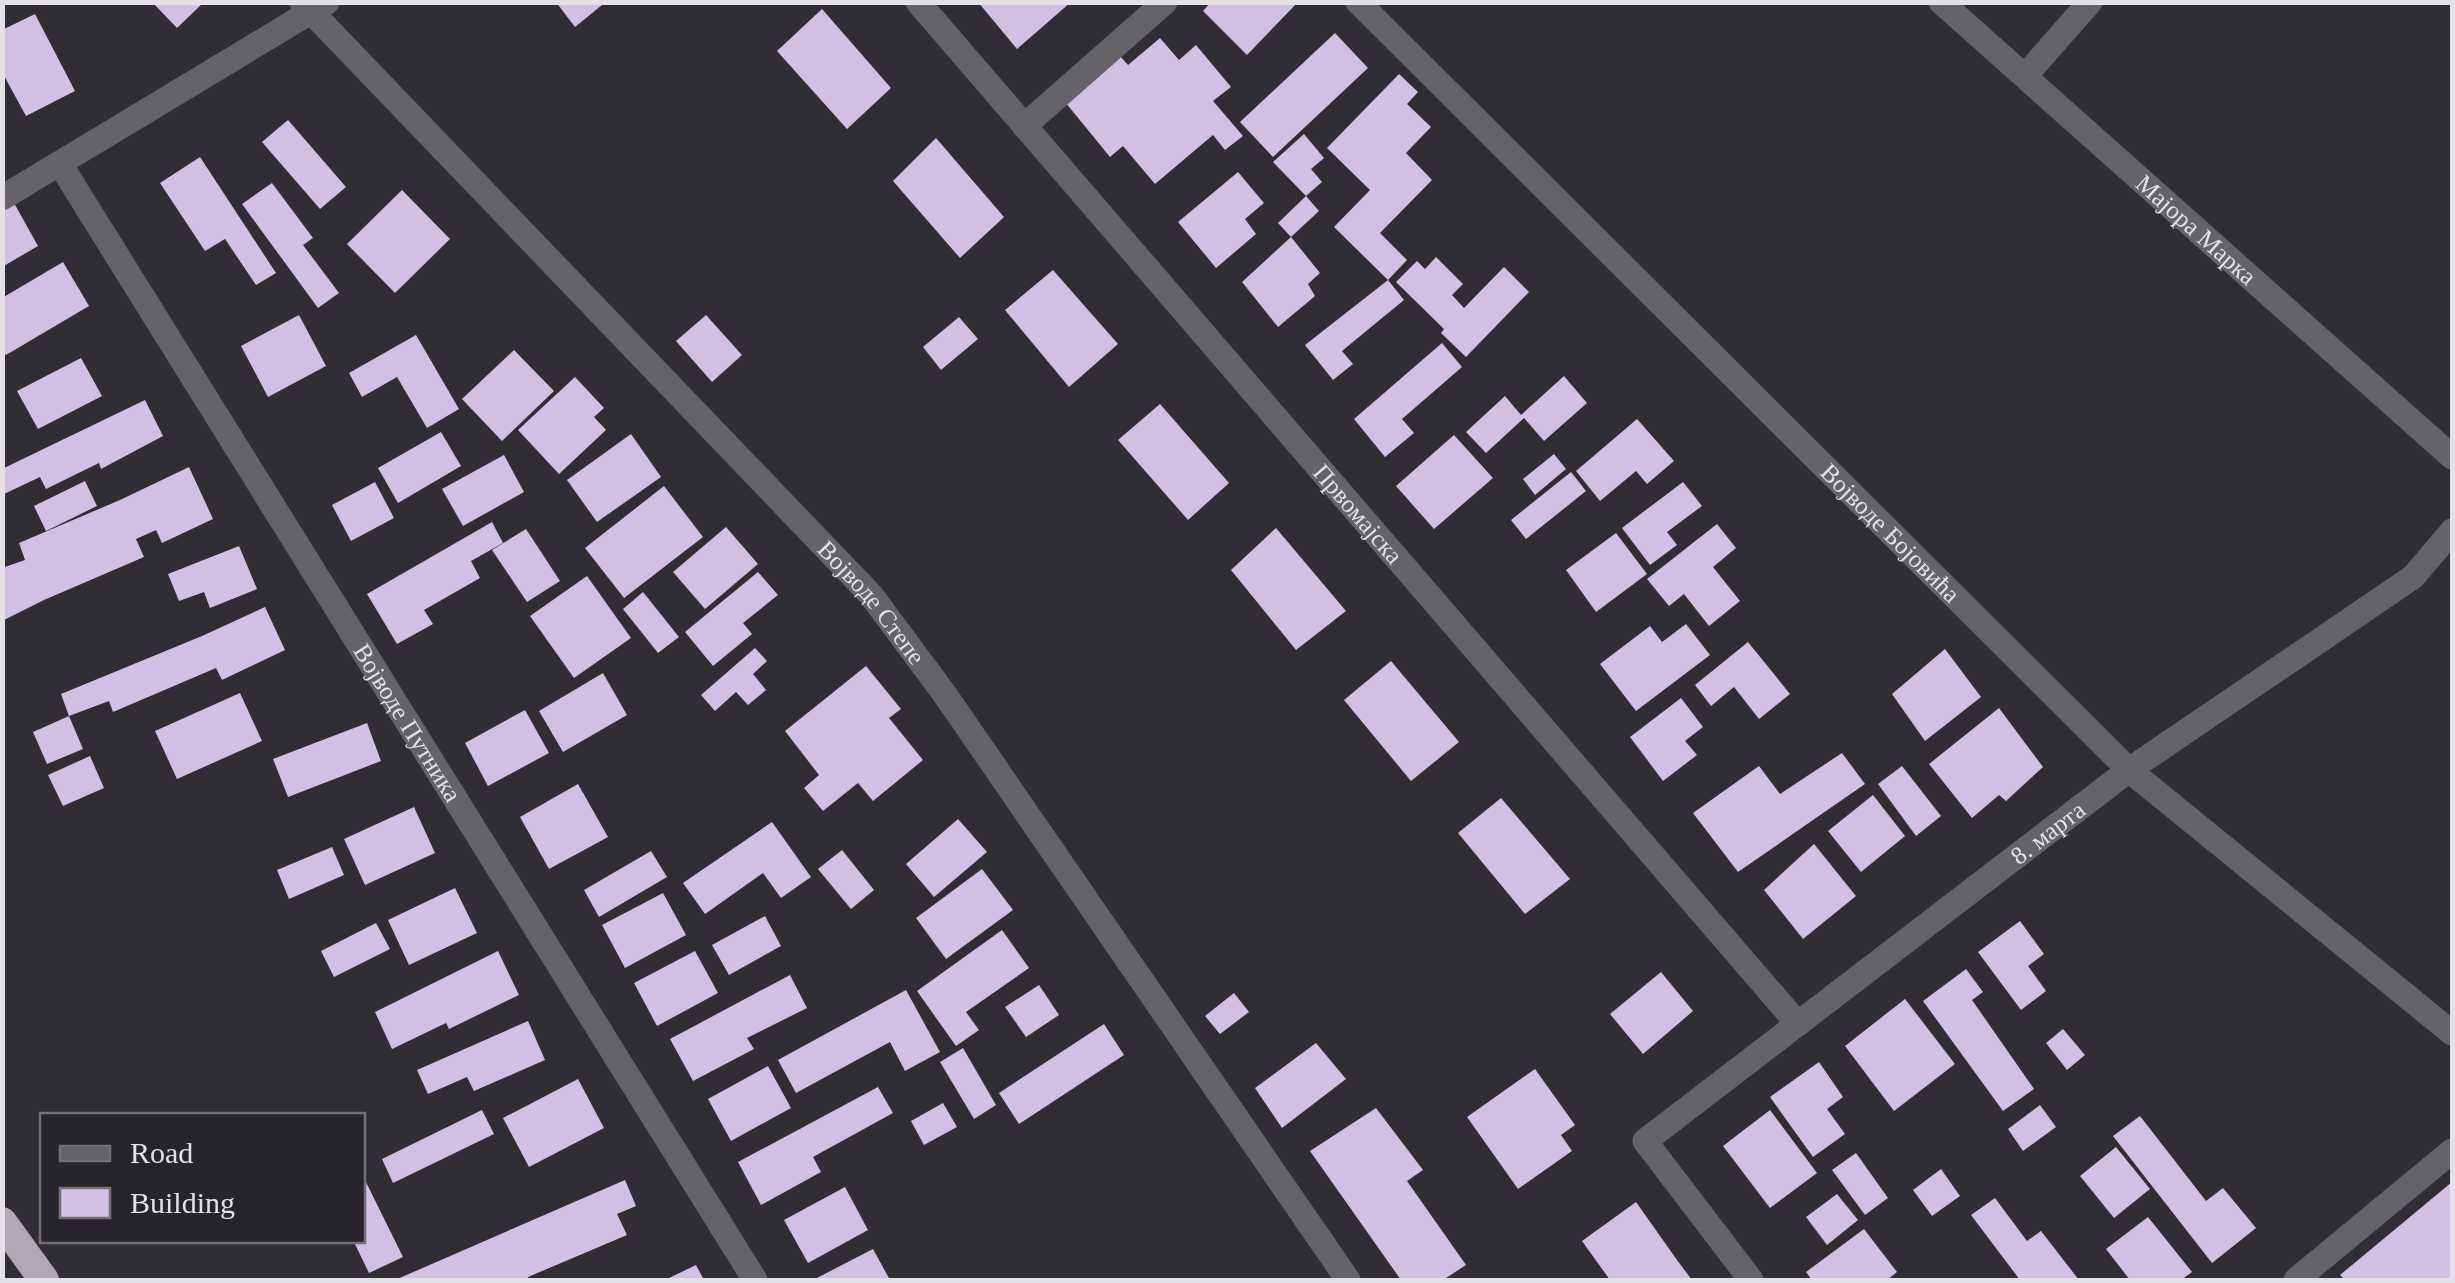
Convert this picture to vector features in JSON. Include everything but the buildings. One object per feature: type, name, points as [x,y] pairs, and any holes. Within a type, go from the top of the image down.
[{"type":"highway","points":[[2,1222],[44,1280]]},
{"type":"street","name":"Првомајска","points":[[918,2],[1798,1024]]},
{"type":"street","points":[[1024,126],[1164,2]]},
{"type":"street","name":"Војводе Бојовића","points":[[1358,2],[2130,770],[2452,1033]]},
{"type":"street","name":"Мајора Марка","points":[[1941,2],[2452,457]]},
{"type":"street","points":[[2025,76],[2090,2]]},
{"type":"street","points":[[2,198],[313,6]]},
{"type":"street","name":"Војводе Степе","points":[[313,6],[871,595],[946,696],[1348,1280]]},
{"type":"street","name":"Војводе Путника","points":[[60,164],[755,1280]]},
{"type":"street","name":"8. марта","points":[[1751,1280],[1645,1141],[2130,770],[2413,577],[2452,531]]},
{"type":"street","points":[[2299,1280],[2452,1152]]}]
